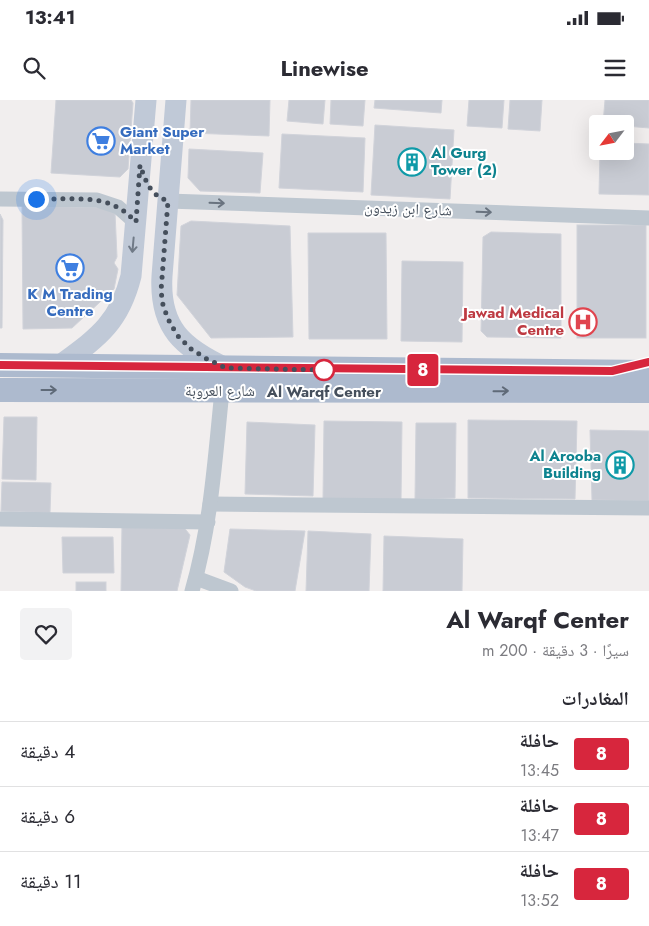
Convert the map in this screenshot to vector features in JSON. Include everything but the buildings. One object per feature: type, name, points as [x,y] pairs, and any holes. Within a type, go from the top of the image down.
[{"type":"main road","points":[[615,381],[649,362]]},
{"type":"main road","name":"شارع العروبة","points":[[0,365],[59,366],[224,380]]},
{"type":"main road","name":"شارع العروبة","points":[[0,390],[224,380],[615,381],[649,372]]},
{"type":"main road","name":"شارع العروبة","points":[[615,381],[649,391]]},
{"type":"street","points":[[176,100],[161,291],[168,319],[177,335],[224,380],[208,522],[194,584],[231,591]]},
{"type":"street","points":[[59,366],[98,337],[120,307],[131,276],[143,103]]},
{"type":"street","points":[[140,165],[152,192],[168,201]]},
{"type":"street","points":[[0,199],[97,200],[118,207],[136,222]]},
{"type":"street","name":"شارع ابن زيدون","points":[[168,201],[649,218]]},
{"type":"street","points":[[615,381],[649,399]]},
{"type":"street","points":[[210,504],[649,508]]},
{"type":"street","points":[[0,519],[208,522]]},
{"type":"bus line","name":"8","points":[[0,365],[322,370],[612,371],[649,362]]},
{"type":"place","name":"Giant Super Market","points":[[101,141]]},
{"type":"place","name":"Al Gurg Tower (2)","points":[[412,162]]},
{"type":"place","name":"K M Trading Centre","points":[[70,268]]},
{"type":"place","name":"Jawad Medical Centre","points":[[583,322]]},
{"type":"place","name":"Al Warqf Center","points":[[324,370]]},
{"type":"place","name":"Al Arooba Building","points":[[620,465]]},
{"type":"route","points":[[36,199],[97,200],[118,207],[136,222],[140,165],[148,187],[157,196],[168,201],[161,291],[168,319],[177,335],[191,349],[226,368],[324,370]]}]
